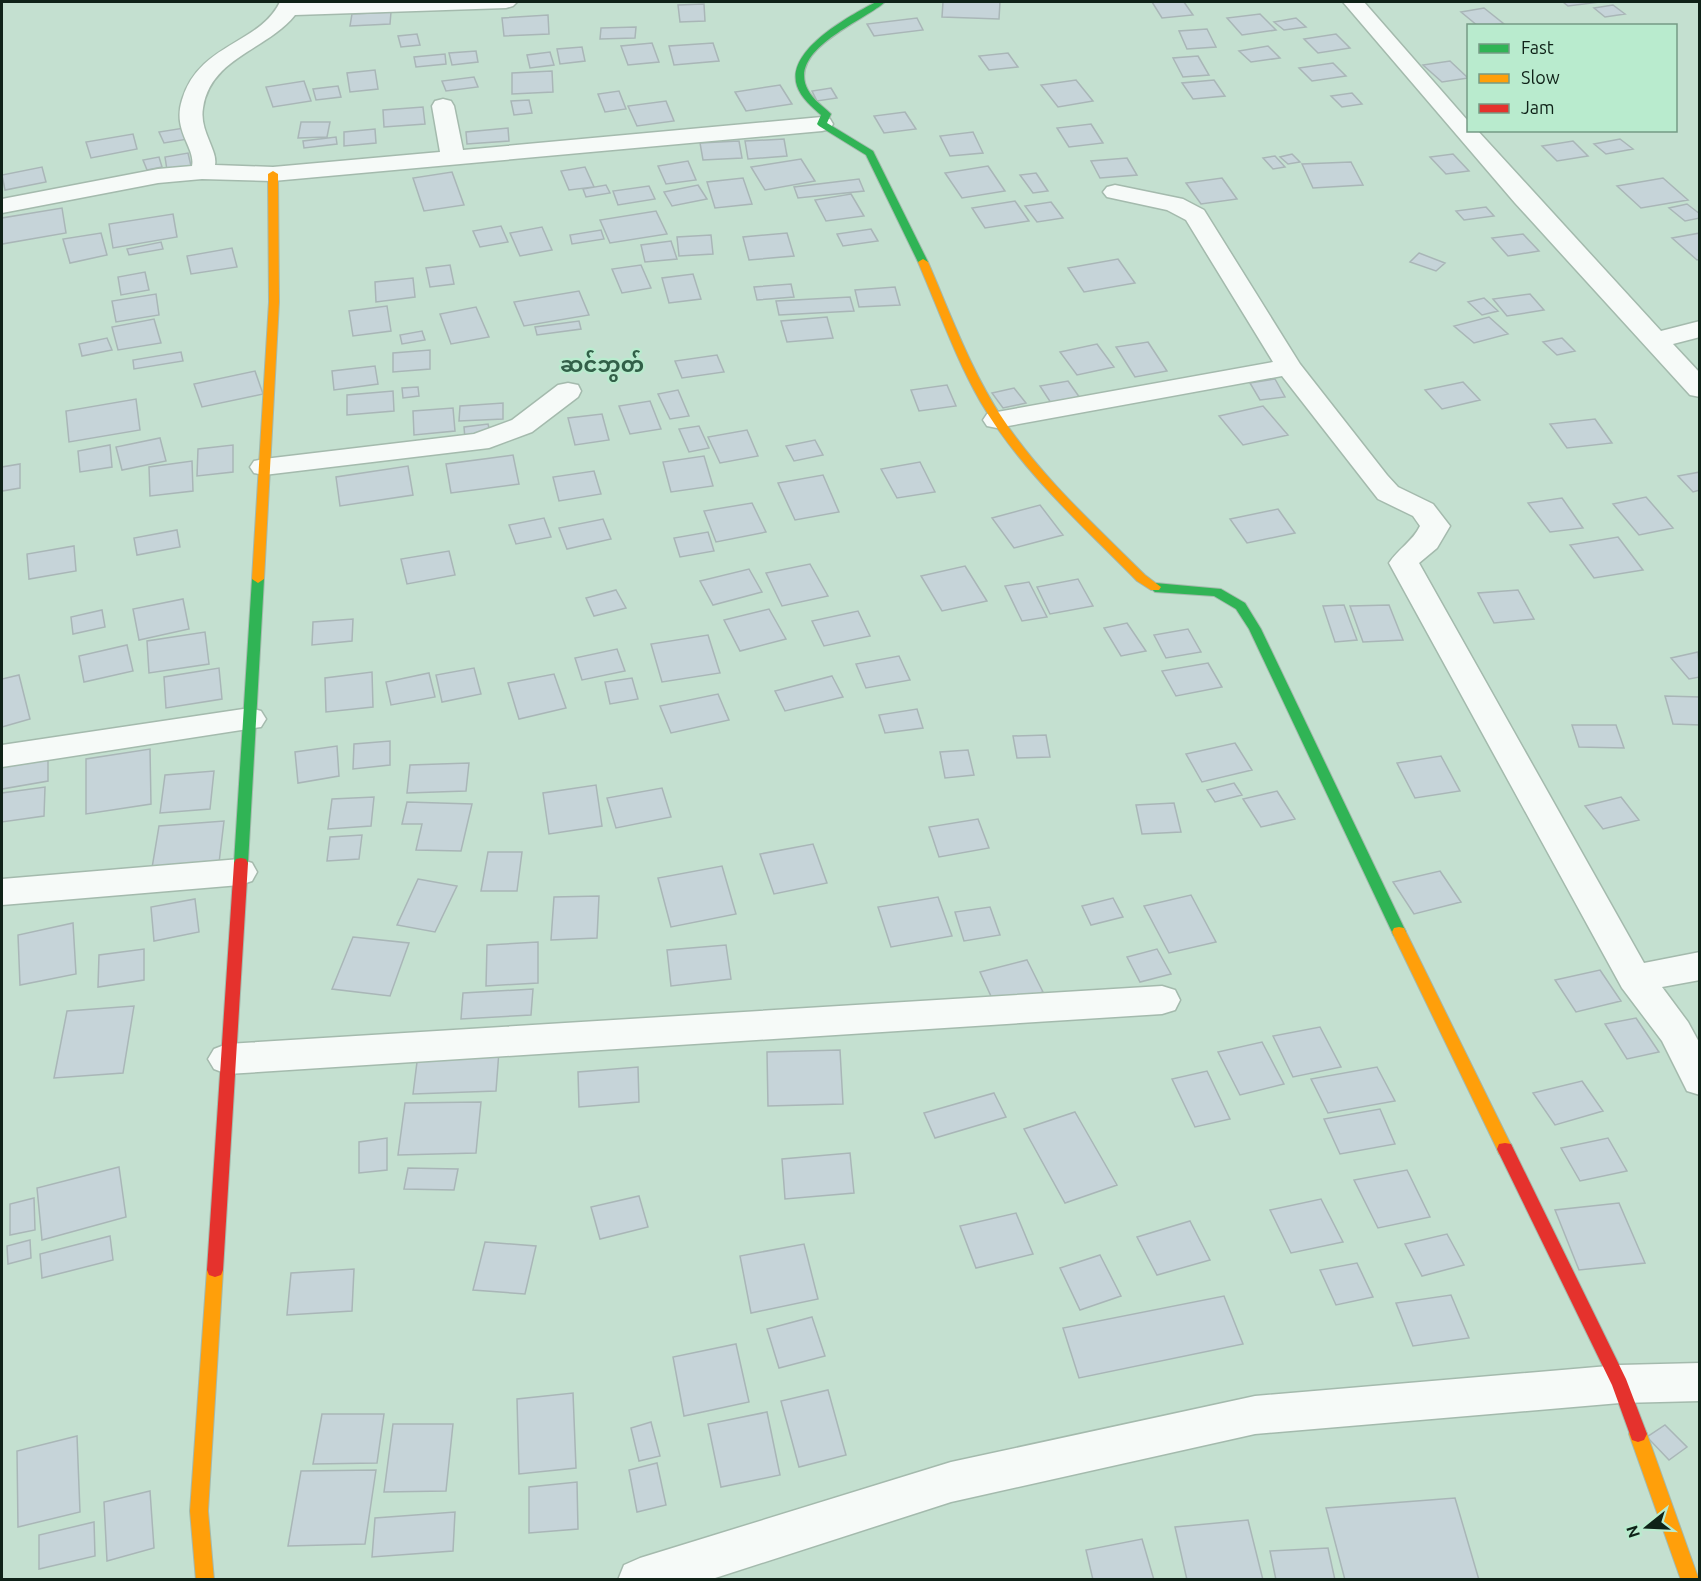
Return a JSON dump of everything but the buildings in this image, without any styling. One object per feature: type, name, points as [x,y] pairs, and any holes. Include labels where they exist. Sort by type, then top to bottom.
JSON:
[{"type":"street","points":[[202,172],[205,159],[194,141],[189,111],[201,79],[234,50],[263,33],[290,5],[506,2]]},
{"type":"street","points":[[822,124],[826,114],[811,104],[801,90],[802,62],[815,45],[881,2]]},
{"type":"street","points":[[1353,2],[1428,91],[1700,389]]},
{"type":"street","points":[[443,106],[453,158]]},
{"type":"street","points":[[2,207],[158,176],[202,172],[273,174],[822,124],[870,153],[905,222],[981,393],[997,420],[1036,472],[1141,578],[1159,589],[1217,592],[1241,606],[1255,629],[1403,941],[1620,1384],[1689,1580]]},
{"type":"street","points":[[205,1580],[199,1511],[250,720],[274,302],[273,174]]},
{"type":"street","points":[[1115,192],[1174,204],[1195,215],[1289,367],[1388,493],[1429,516],[1435,526],[1427,542],[1410,555],[1404,564],[1635,978],[1675,1032],[1700,1080]]},
{"type":"street","points":[[1655,341],[1700,329]]},
{"type":"street","points":[[997,420],[1289,367]]},
{"type":"street","points":[[264,467],[479,442],[522,426],[568,390]]},
{"type":"street","points":[[2,756],[250,720]]},
{"type":"street","points":[[2,892],[240,872]]},
{"type":"street","points":[[1635,978],[1700,966]]},
{"type":"street","points":[[227,1059],[1162,1000]]},
{"type":"street","points":[[640,1580],[951,1482],[1255,1414],[1620,1384],[1700,1382]]},
{"type":"traffic: fast","points":[[881,2],[844,24],[817,45],[801,69],[800,81],[806,96],[826,114],[822,124],[870,153],[923,262]]},
{"type":"traffic: fast","points":[[241,863],[258,579]]},
{"type":"traffic: fast","points":[[1155,587],[1217,592],[1241,606],[1255,629],[1399,932]]},
{"type":"traffic: slow","points":[[258,579],[274,302],[273,174]]},
{"type":"traffic: slow","points":[[923,262],[975,382],[1012,441],[1065,502],[1141,578],[1155,587]]},
{"type":"traffic: slow","points":[[1399,932],[1505,1149]]},
{"type":"traffic: slow","points":[[205,1580],[199,1511],[215,1270]]},
{"type":"traffic: slow","points":[[1638,1434],[1690,1580]]},
{"type":"traffic: jam","points":[[215,1270],[241,863]]},
{"type":"traffic: jam","points":[[1505,1149],[1620,1384],[1638,1434]]},
{"type":"district","name":"ဆင်ဘွတ်","points":[[602,364]]}]
